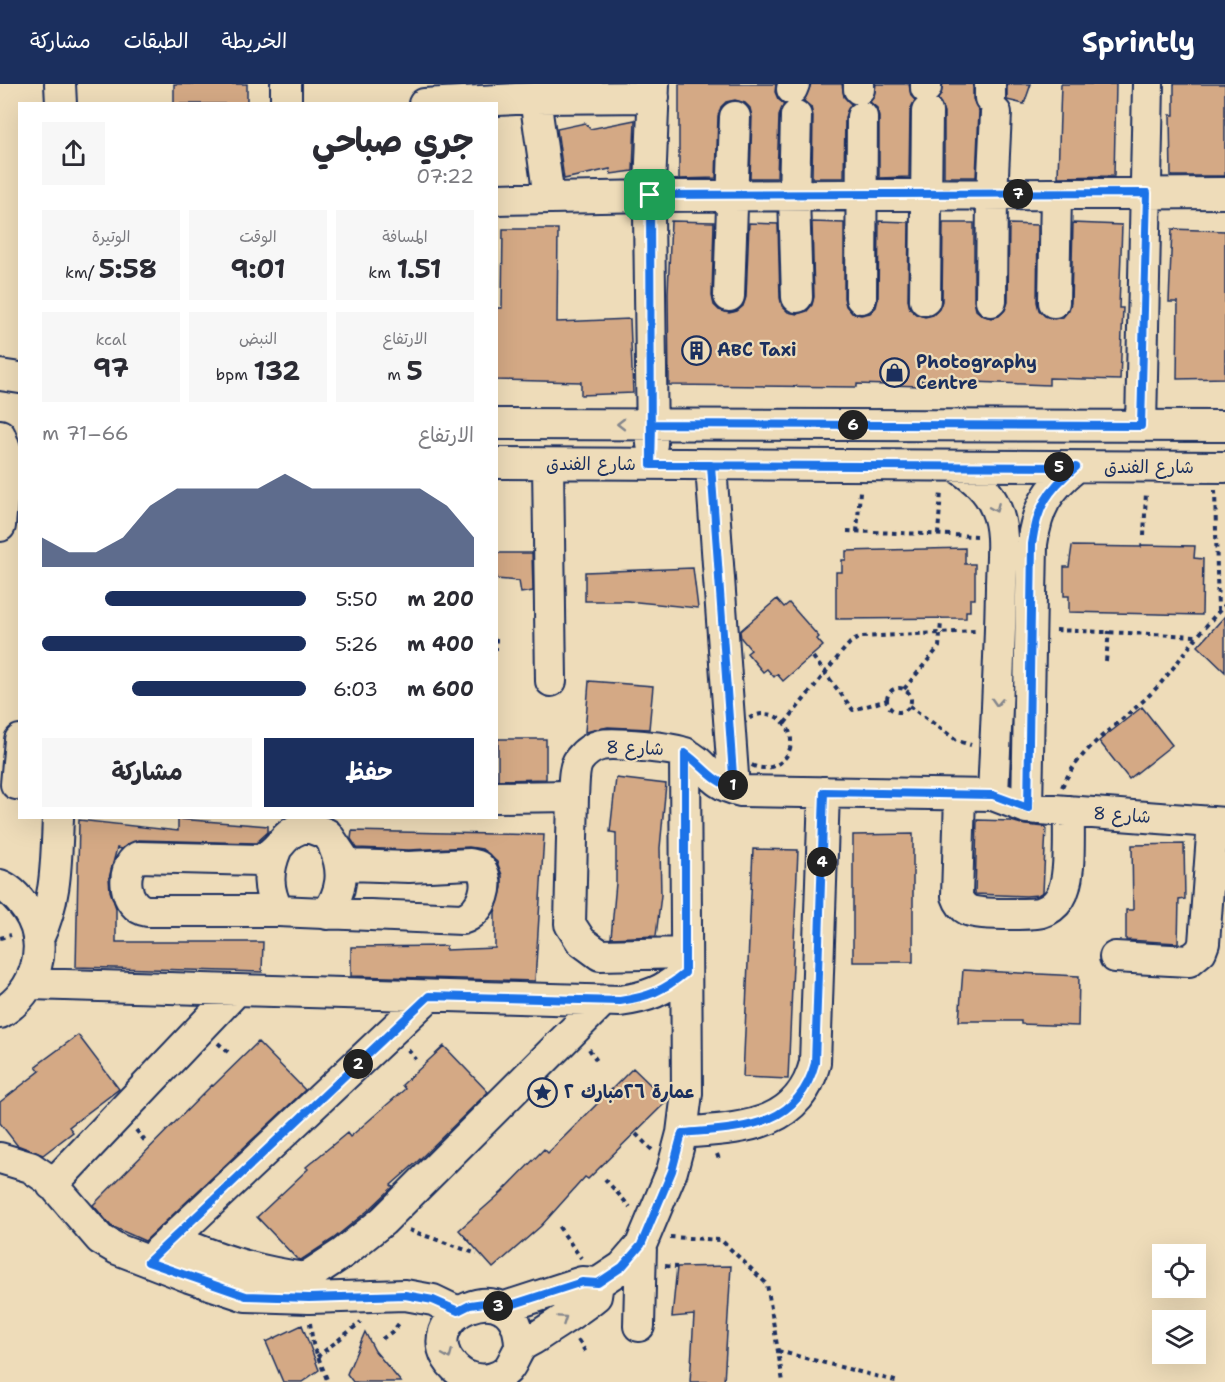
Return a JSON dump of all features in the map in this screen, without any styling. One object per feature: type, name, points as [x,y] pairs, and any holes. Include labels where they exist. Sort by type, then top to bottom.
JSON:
[{"type":"street","points":[[60,84],[61,102]]},
{"type":"street","points":[[286,84],[286,102]]},
{"type":"street","points":[[1141,426],[1148,84]]},
{"type":"street","points":[[445,102],[527,94],[654,91],[650,195],[651,465]]},
{"type":"street","points":[[527,94],[549,198]]},
{"type":"street","points":[[925,300],[926,94]]},
{"type":"street","points":[[794,96],[797,297]]},
{"type":"street","points":[[860,97],[861,298]]},
{"type":"street","points":[[991,301],[992,99]]},
{"type":"street","points":[[729,296],[735,117]]},
{"type":"street","points":[[498,199],[650,195],[1225,193]]},
{"type":"street","points":[[1054,302],[1056,194]]},
{"type":"street","points":[[0,375],[18,378]]},
{"type":"street","points":[[0,420],[18,423]]},
{"type":"street","points":[[498,424],[1225,426]]},
{"type":"street","points":[[0,435],[6,452],[0,526]]},
{"type":"street","name":"شارع الفندق","points":[[498,463],[1220,467]]},
{"type":"street","points":[[548,464],[551,681]]},
{"type":"street","points":[[711,465],[734,789]]},
{"type":"street","points":[[949,467],[973,478],[987,492],[997,510],[1002,537],[993,795]]},
{"type":"street","points":[[960,795],[957,896],[962,906],[973,912],[1040,913],[1050,908],[1059,900],[1066,879],[1049,810],[1030,630],[1032,544],[1035,522],[1044,500],[1058,481],[1076,467]]},
{"type":"street","name":"شارع 8","points":[[685,963],[600,955],[581,941],[570,924],[573,796],[577,762],[588,750],[604,744],[668,749],[685,753],[704,767],[710,777],[719,784],[734,789],[993,795],[1049,810],[1219,822]]},
{"type":"street","points":[[12,785],[18,751]]},
{"type":"street","points":[[502,1308],[582,1282],[598,1283],[622,1267],[645,1236],[672,1171],[682,1133],[687,1093],[685,753]]},
{"type":"street","points":[[682,1133],[742,1128],[764,1121],[800,1098],[810,1082],[815,1063],[824,792]]},
{"type":"street","points":[[498,797],[573,796]]},
{"type":"street","points":[[38,939],[48,919],[53,898],[58,819]]},
{"type":"street","points":[[1115,957],[1189,961],[1201,951],[1204,943],[1219,822]]},
{"type":"street","points":[[278,911],[271,897],[268,881],[270,865],[276,850],[289,832],[316,829]]},
{"type":"street","points":[[276,850],[260,860],[144,855],[133,860],[127,869],[129,899],[137,908],[143,910],[278,911],[462,919],[475,913],[480,907],[483,900],[482,869],[471,864],[409,867],[348,865],[316,829]]},
{"type":"street","points":[[316,829],[340,860],[342,879],[337,898],[327,914]]},
{"type":"street","points":[[0,885],[20,900],[32,917],[38,939],[38,963],[30,984],[12,1006],[0,1013]]},
{"type":"street","points":[[30,984],[603,1001],[642,998],[665,989],[685,963]]},
{"type":"street","points":[[52,1185],[237,990]]},
{"type":"street","points":[[148,1262],[429,996]]},
{"type":"street","points":[[171,1239],[226,1262],[305,1278],[343,1253],[383,1221],[603,1001]]},
{"type":"street","points":[[0,1158],[30,1167],[52,1185],[100,1239],[117,1249],[246,1296],[309,1298],[405,1295],[433,1300],[458,1311]]},
{"type":"street","points":[[639,1326],[645,1236]]},
{"type":"street","points":[[520,1348],[592,1299],[598,1292],[598,1283]]},
{"type":"street","points":[[484,1303],[502,1308],[513,1319],[520,1333],[520,1348],[514,1363],[499,1376],[486,1379],[465,1376],[449,1361],[444,1346],[447,1324],[458,1311],[470,1305],[484,1303]]},
{"type":"path","points":[[857,532],[862,466]]},
{"type":"path","points":[[938,535],[949,467]]},
{"type":"path","points":[[1144,536],[1147,467]]},
{"type":"path","points":[[1218,612],[1220,467]]},
{"type":"path","points":[[847,531],[1002,537]]},
{"type":"path","points":[[1049,810],[1068,775],[1095,740],[1146,699],[1225,605]]},
{"type":"path","points":[[813,657],[854,710],[887,700],[892,690],[904,689],[939,647],[941,622]]},
{"type":"path","points":[[785,723],[850,643],[860,637],[1000,630]]},
{"type":"path","points":[[1030,630],[1109,631],[1199,636]]},
{"type":"path","points":[[1106,660],[1109,631]]},
{"type":"path","points":[[887,700],[893,710],[899,712],[909,706],[910,700],[904,689]]},
{"type":"path","points":[[909,706],[958,741],[995,752]]},
{"type":"path","points":[[768,714],[785,723],[792,740],[790,750],[778,765],[770,768],[750,766],[743,759],[736,742],[738,732],[749,717],[768,714]]},
{"type":"path","points":[[605,1179],[645,1236],[721,1240],[767,1284],[783,1382]]},
{"type":"path","points":[[383,1221],[477,1254]]},
{"type":"path","points":[[317,1357],[360,1324],[365,1311],[362,1297]]},
{"type":"path","points":[[309,1298],[309,1321],[317,1357],[327,1382]]},
{"type":"path","points":[[778,1351],[899,1382]]},
{"type":"building","points":[[174,84],[247,84],[247,102],[174,102]]},
{"type":"building","points":[[679,84],[776,84],[775,92],[784,104],[779,116],[777,178],[750,178],[752,117],[750,108],[745,103],[735,100],[726,102],[721,107],[718,116],[716,178],[679,179]]},
{"type":"building","points":[[811,84],[842,84],[844,97],[851,104],[845,117],[844,178],[812,178],[813,116],[811,107],[804,101]]},
{"type":"building","points":[[876,84],[909,84],[911,96],[915,100],[910,112],[909,177],[879,178],[879,117],[877,108],[870,102],[874,97]]},
{"type":"building","points":[[943,84],[973,84],[973,99],[979,111],[976,177],[944,177],[944,112],[938,99]]},
{"type":"building","points":[[1007,84],[1031,84],[1024,104],[1007,100]]},
{"type":"building","points":[[1061,84],[1116,84],[1114,176],[1058,177]]},
{"type":"building","points":[[1174,84],[1225,84],[1225,176],[1171,176],[1170,115],[1174,115]]},
{"type":"building","points":[[635,120],[633,171],[611,174],[610,169],[564,179],[557,129],[585,123],[590,129]]},
{"type":"building","points":[[671,221],[714,222],[712,296],[714,305],[719,310],[729,313],[743,306],[746,297],[749,223],[778,224],[780,298],[782,306],[788,312],[797,314],[807,311],[814,297],[812,222],[844,223],[844,298],[846,306],[852,313],[861,315],[870,313],[876,307],[878,299],[879,221],[909,222],[908,300],[910,309],[925,317],[933,315],[939,309],[942,301],[943,223],[974,223],[974,301],[976,310],[991,318],[999,316],[1005,310],[1008,302],[1009,224],[1038,225],[1037,302],[1039,310],[1045,316],[1054,319],[1063,317],[1071,303],[1073,223],[1122,225],[1119,308],[1123,308],[1120,380],[1049,378],[1049,385],[921,380],[920,386],[669,385],[668,293]]},
{"type":"building","points":[[503,229],[558,229],[557,322],[630,319],[633,393],[581,395],[581,382],[498,380],[498,308],[502,308]]},
{"type":"building","points":[[1172,229],[1225,231],[1225,378],[1177,379],[1178,302],[1169,302]]},
{"type":"building","points":[[1141,545],[1195,546],[1194,558],[1203,559],[1202,615],[1069,612],[1069,596],[1064,596],[1064,567],[1069,567],[1072,546],[1141,547]]},
{"type":"building","points":[[965,548],[965,564],[975,564],[975,599],[970,599],[970,611],[966,611],[966,618],[836,619],[836,572],[842,572],[842,560],[846,560],[846,551]]},
{"type":"building","points":[[498,553],[532,553],[533,591],[521,593],[519,581],[498,579]]},
{"type":"building","points":[[693,568],[698,608],[627,601],[585,601],[585,572]]},
{"type":"building","points":[[777,599],[784,607],[789,603],[819,637],[817,639],[823,646],[783,681],[777,674],[774,677],[767,669],[763,672],[747,653],[751,650],[741,638],[740,631]]},
{"type":"building","points":[[1225,616],[1225,672],[1198,646]]},
{"type":"building","points":[[589,681],[653,686],[649,729],[608,727],[585,732]]},
{"type":"building","points":[[1142,707],[1172,745],[1129,779],[1099,741]]},
{"type":"building","points":[[498,739],[546,739],[546,779],[498,780]]},
{"type":"building","points":[[616,778],[666,784],[660,848],[661,895],[656,936],[611,938],[616,883],[616,833],[610,832]]},
{"type":"building","points":[[178,819],[268,826],[268,832],[256,843],[138,840],[121,849],[117,848],[109,878],[110,891],[116,908],[116,942],[263,942],[262,972],[76,967],[79,820],[178,831]]},
{"type":"building","points":[[977,820],[1011,821],[1046,827],[1043,892],[1026,896],[975,894]]},
{"type":"building","points":[[352,831],[544,835],[535,981],[351,976],[351,947],[446,946],[446,950],[495,948],[495,912],[502,888],[502,875],[497,862],[482,849],[469,847],[409,850],[357,848],[351,839]]},
{"type":"building","points":[[913,834],[913,962],[853,962],[853,835]]},
{"type":"building","points":[[1184,844],[1185,899],[1179,900],[1178,943],[1126,940],[1126,910],[1133,910],[1132,845]]},
{"type":"building","points":[[753,849],[798,850],[788,1079],[743,1077]]},
{"type":"building","points":[[963,970],[1079,976],[1078,1026],[1021,1024],[1021,1021],[959,1021]]},
{"type":"building","points":[[78,1035],[119,1089],[69,1127],[73,1132],[43,1155],[17,1145],[0,1123],[0,1102],[40,1071],[36,1066]]},
{"type":"building","points":[[258,1042],[305,1090],[145,1241],[111,1226],[93,1205]]},
{"type":"building","points":[[444,1046],[488,1092],[391,1185],[393,1187],[371,1208],[333,1239],[301,1260],[297,1259],[257,1217],[308,1169],[306,1167],[347,1133],[350,1137],[405,1089],[402,1085]]},
{"type":"building","points":[[633,1068],[667,1101],[588,1179],[585,1177],[541,1226],[493,1268],[459,1230],[502,1192],[544,1149],[548,1153]]},
{"type":"building","points":[[731,1266],[724,1382],[690,1382],[694,1315],[672,1317],[677,1267]]},
{"type":"building","points":[[302,1325],[319,1370],[302,1382],[283,1382],[266,1342]]},
{"type":"building","points":[[365,1332],[375,1351],[401,1382],[353,1382],[347,1374]]},
{"type":"place","name":"ABC Taxi","points":[[696,350]]},
{"type":"place","name":"Photography Centre","points":[[895,372]]},
{"type":"place","name":"عمارة ٢٦مبارك ٢","points":[[543,1092]]},
{"type":"route","points":[[650,195],[651,465],[711,465],[734,789],[719,784],[710,777],[704,767],[685,753],[685,973],[665,989],[642,998],[620,1001],[429,996],[148,1262],[246,1296],[309,1298],[405,1295],[433,1300],[458,1311],[470,1305],[484,1303],[502,1308],[582,1282],[598,1283],[622,1267],[641,1245],[672,1171],[682,1133],[742,1128],[764,1121],[785,1111],[800,1098],[810,1082],[815,1063],[824,792],[993,795],[1028,808],[1032,544],[1035,522],[1044,500],[1058,481],[1076,467],[862,466],[651,465],[652,424],[1141,426],[1147,193],[650,195]]}]
